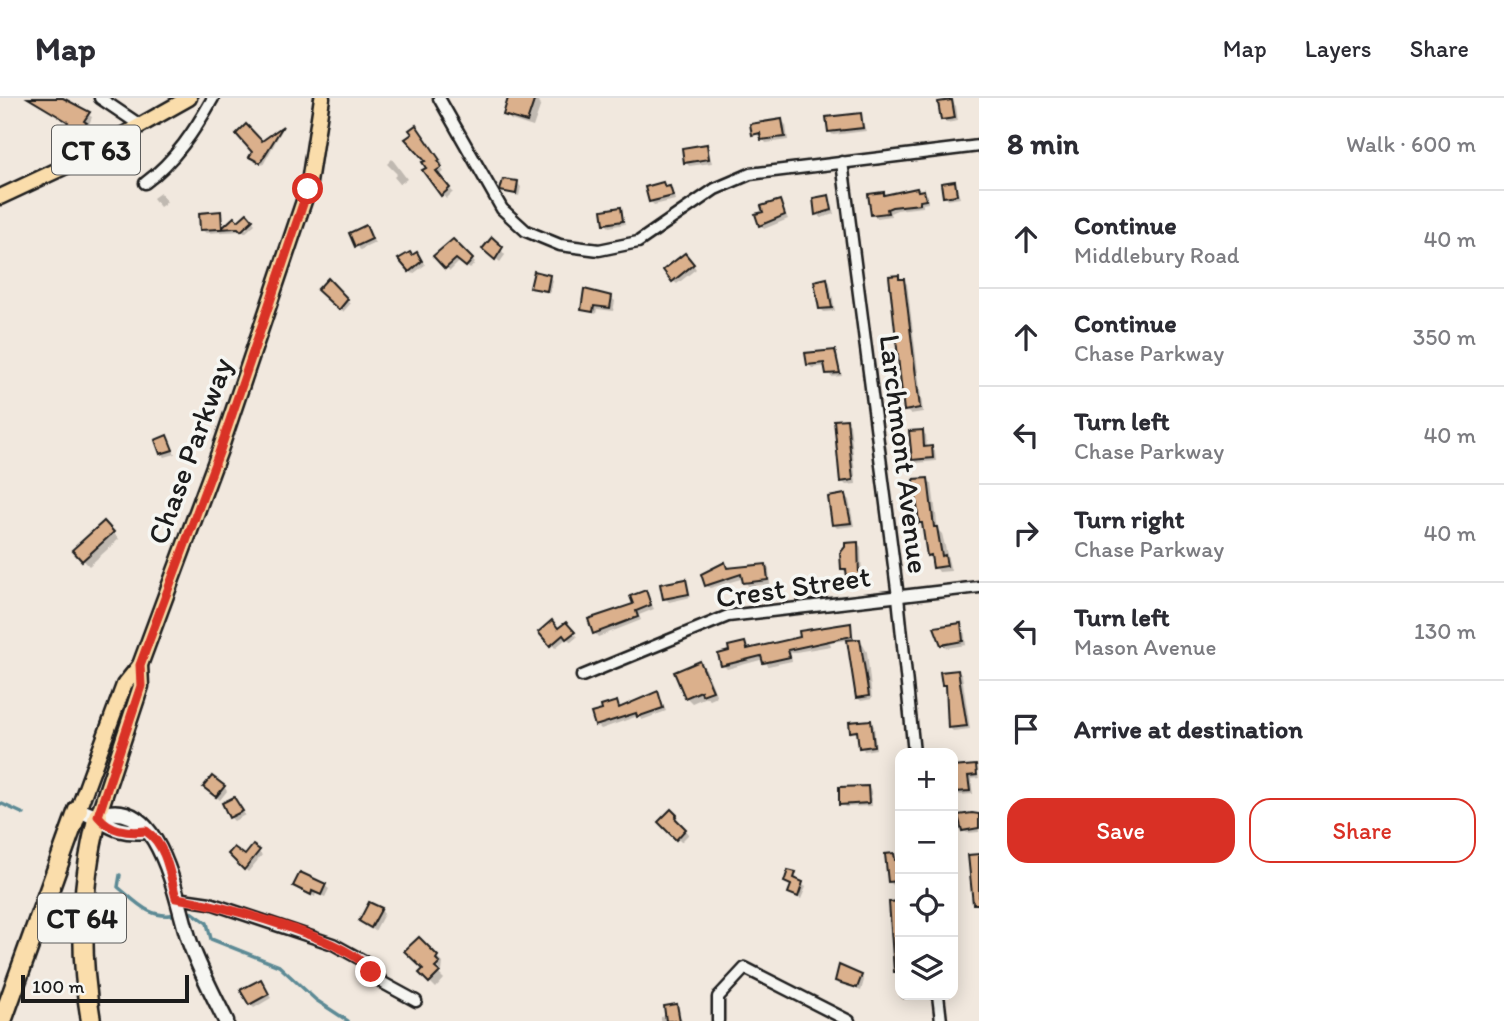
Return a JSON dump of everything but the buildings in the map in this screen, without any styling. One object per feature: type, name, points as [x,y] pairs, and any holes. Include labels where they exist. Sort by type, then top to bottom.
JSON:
[{"type":"highway","name":"CT 64","points":[[2,1021],[78,810]]},
{"type":"highway","name":"CT 64","points":[[91,1021],[83,963],[82,913],[86,873],[98,816]]},
{"type":"main road","name":"CT 63","points":[[0,197],[75,162],[189,98]]},
{"type":"main road","name":"Chase Parkway","points":[[78,810],[124,685],[140,665],[216,460],[287,253],[308,189],[322,98]]},
{"type":"main road","name":"Chase Parkway","points":[[98,816],[141,686],[140,665]]},
{"type":"main road","points":[[78,810],[98,816],[110,812],[134,818],[164,854],[200,968],[226,1021]]},
{"type":"street","points":[[100,98],[140,125]]},
{"type":"street","points":[[145,183],[161,172],[179,151],[212,98]]},
{"type":"street","points":[[439,98],[502,209],[526,231],[544,240],[580,248],[620,248],[638,242],[715,189],[750,174],[979,146]]},
{"type":"street","name":"Larchmont Avenue","points":[[842,162],[898,597],[913,748]]},
{"type":"street","name":"Crest Street","points":[[582,677],[728,616],[979,587]]},
{"type":"street","points":[[179,908],[210,903],[333,944],[365,961],[383,983],[416,1001]]},
{"type":"street","points":[[718,1021],[718,997],[745,968],[849,1021]]},
{"type":"street","points":[[939,1000],[941,1021]]},
{"type":"waterway","points":[[0,803],[24,814]]},
{"type":"waterway","points":[[120,875],[118,887],[145,909],[159,915],[177,914]]},
{"type":"waterway","points":[[185,912],[193,913],[207,923],[211,939],[279,966],[316,1000],[348,1021]]},
{"type":"route","points":[[308,189],[220,450],[140,665],[141,686],[98,816],[106,826],[129,833],[146,831],[157,841],[168,865],[176,898],[210,903],[333,944],[365,961],[371,972]]}]
